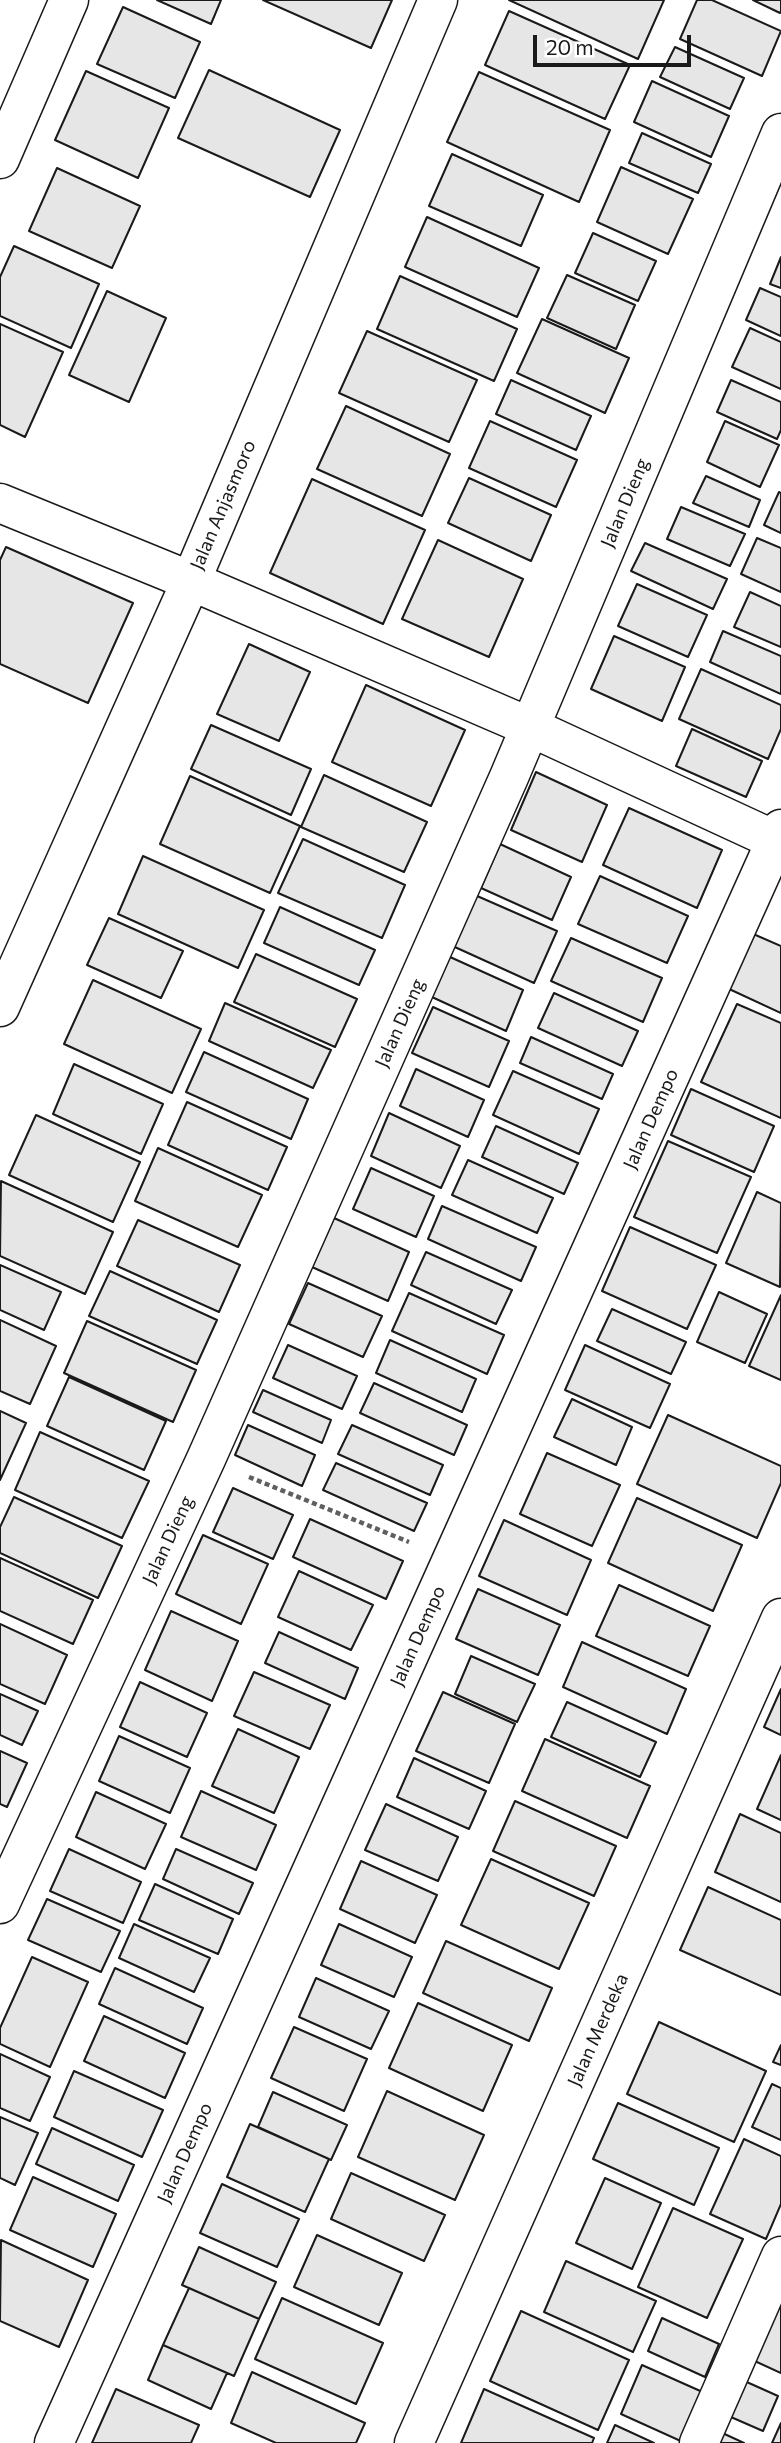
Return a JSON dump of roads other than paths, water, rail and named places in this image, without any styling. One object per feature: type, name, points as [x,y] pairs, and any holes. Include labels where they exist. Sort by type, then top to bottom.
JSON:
[{"type":"street","points":[[0,158],[69,0]]},
{"type":"street","name":"Jalan Anjasmoro","points":[[0,1007],[191,581],[438,0]]},
{"type":"street","name":"Jalan Dieng","points":[[0,1904],[206,1459],[530,727],[781,133]]},
{"type":"street","points":[[0,503],[191,581],[779,838]]},
{"type":"street","name":"Jalan Dempo","points":[[54,2443],[779,838]]},
{"type":"street","name":"Jalan Merdeka","points":[[414,2443],[781,1618]]},
{"type":"street","points":[[699,2443],[781,2256]]}]
